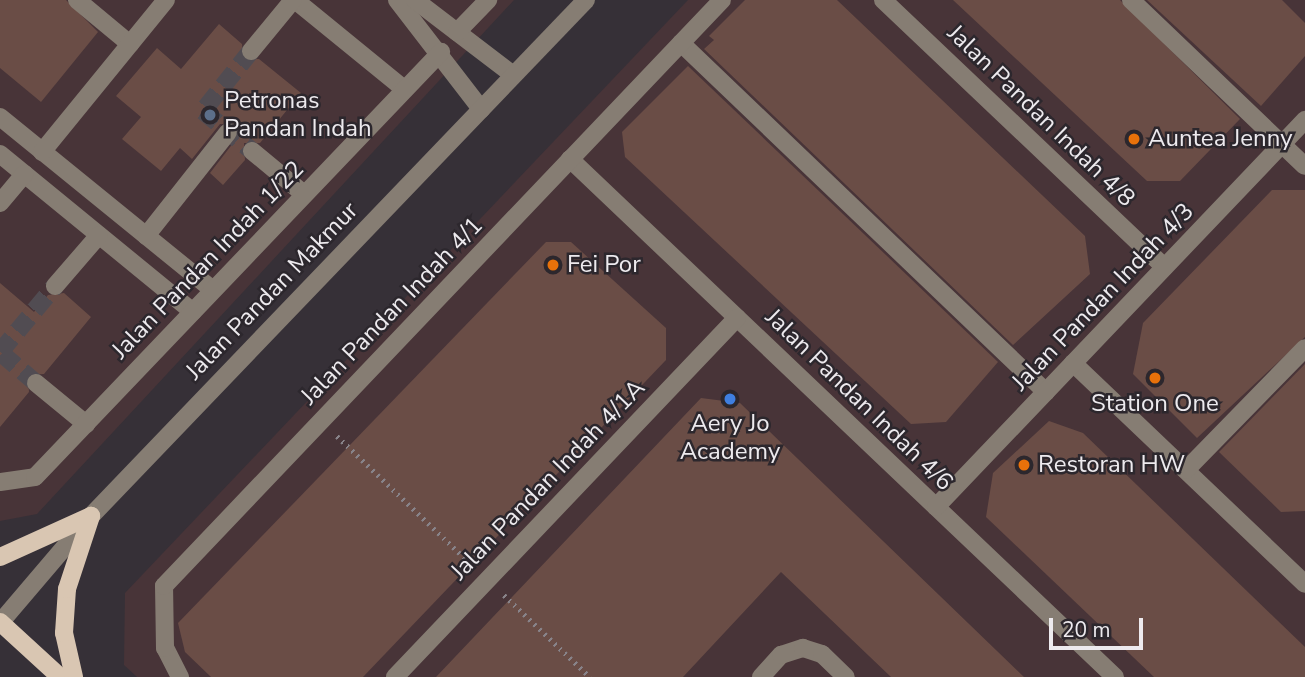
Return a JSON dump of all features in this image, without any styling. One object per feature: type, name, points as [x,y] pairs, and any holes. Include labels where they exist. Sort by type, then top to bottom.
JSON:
[{"type":"main road","points":[[0,557],[91,516]]},
{"type":"main road","points":[[75,677],[64,633],[67,589],[91,516]]},
{"type":"main road","points":[[0,623],[0,641]]},
{"type":"main road","points":[[0,623],[60,677]]},
{"type":"street","points":[[76,0],[130,44]]},
{"type":"street","points":[[43,152],[166,0]]},
{"type":"street","points":[[251,51],[294,0],[404,89]]},
{"type":"street","points":[[397,0],[441,52],[481,109]]},
{"type":"street","points":[[415,0],[513,75]]},
{"type":"street","points":[[457,32],[488,0]]},
{"type":"street","name":"Jalan Pandan Makmur","points":[[0,623],[91,516],[586,0]]},
{"type":"street","name":"Jalan Pandan Indah 4/1","points":[[180,677],[165,648],[164,586],[722,0]]},
{"type":"street","name":"Jalan Pandan Indah 4/8","points":[[883,0],[1164,267]]},
{"type":"street","points":[[1131,0],[1305,166]]},
{"type":"street","points":[[681,43],[1046,392]]},
{"type":"street","name":"Jalan Pandan Indah 1/22","points":[[0,482],[35,477],[441,52]]},
{"type":"street","points":[[0,117],[213,290]]},
{"type":"street","name":"Jalan Pandan Indah 4/3","points":[[936,507],[1305,120]]},
{"type":"street","points":[[146,236],[228,132]]},
{"type":"street","points":[[252,151],[304,194]]},
{"type":"street","points":[[0,155],[193,312]]},
{"type":"street","name":"Jalan Pandan Indah 4/6","points":[[570,159],[1115,677]]},
{"type":"street","points":[[0,203],[24,174]]},
{"type":"street","points":[[55,286],[99,235]]},
{"type":"street","name":"Jalan Pandan Indah 4/1A","points":[[395,677],[737,318]]},
{"type":"street","points":[[1186,470],[1305,348]]},
{"type":"street","points":[[1073,363],[1305,583]]},
{"type":"street","points":[[36,383],[86,424]]},
{"type":"street","points":[[761,677],[782,655],[803,649],[822,654],[846,677]]},
{"type":"path","points":[[321,421],[590,677]]},
{"type":"shaded area","points":[[0,0],[514,0],[37,514],[0,521]]},
{"type":"shaded area","points":[[688,0],[1305,0],[1305,677],[137,677],[124,665],[125,593]]},
{"type":"building","points":[[0,0],[66,0],[98,32],[41,102],[0,68]]},
{"type":"building","points":[[745,0],[837,0],[1085,236],[1090,274],[1013,345],[704,49],[714,40],[709,36]]},
{"type":"building","points":[[953,0],[1120,0],[1240,119],[1180,181],[1147,181]]},
{"type":"building","points":[[1147,0],[1282,0],[1305,23],[1305,56],[1261,106]]},
{"type":"building","points":[[219,24],[242,44],[243,59],[259,59],[301,93],[260,143],[244,143],[245,160],[223,185],[210,173],[237,138],[236,124],[220,124],[192,159],[180,148],[161,171],[122,139],[141,117],[116,96],[157,48],[181,69]]},
{"type":"building","points":[[688,66],[998,362],[946,422],[911,424],[625,157],[622,132]]},
{"type":"building","points":[[1272,190],[1305,190],[1305,337],[1197,438],[1133,374],[1143,323]]},
{"type":"building","points":[[546,242],[571,242],[666,328],[666,360],[363,677],[211,677],[185,652],[178,623]]},
{"type":"building","points":[[0,283],[34,312],[48,295],[64,293],[91,317],[44,374],[28,375],[29,392],[0,427]]},
{"type":"building","points":[[1305,364],[1305,511],[1281,512],[1219,452]]},
{"type":"building","points":[[701,398],[740,403],[1024,677],[891,677],[781,572],[683,677],[436,677]]},
{"type":"building","points":[[1049,421],[1083,433],[1305,647],[1305,677],[1154,677],[986,517],[993,473]]},
{"type":"tunnel","points":[[251,51],[203,111],[252,151]]},
{"type":"tunnel","points":[[36,383],[0,352],[55,286]]},
{"type":"place","name":"Petronas Pandan Indah","points":[[210,115]]},
{"type":"place","name":"Auntea Jenny","points":[[1134,139]]},
{"type":"place","name":"Fei Por","points":[[553,265]]},
{"type":"place","name":"Station One","points":[[1155,378]]},
{"type":"place","name":"Aery Jo Academy","points":[[730,399]]},
{"type":"place","name":"Restoran HW","points":[[1024,465]]}]
